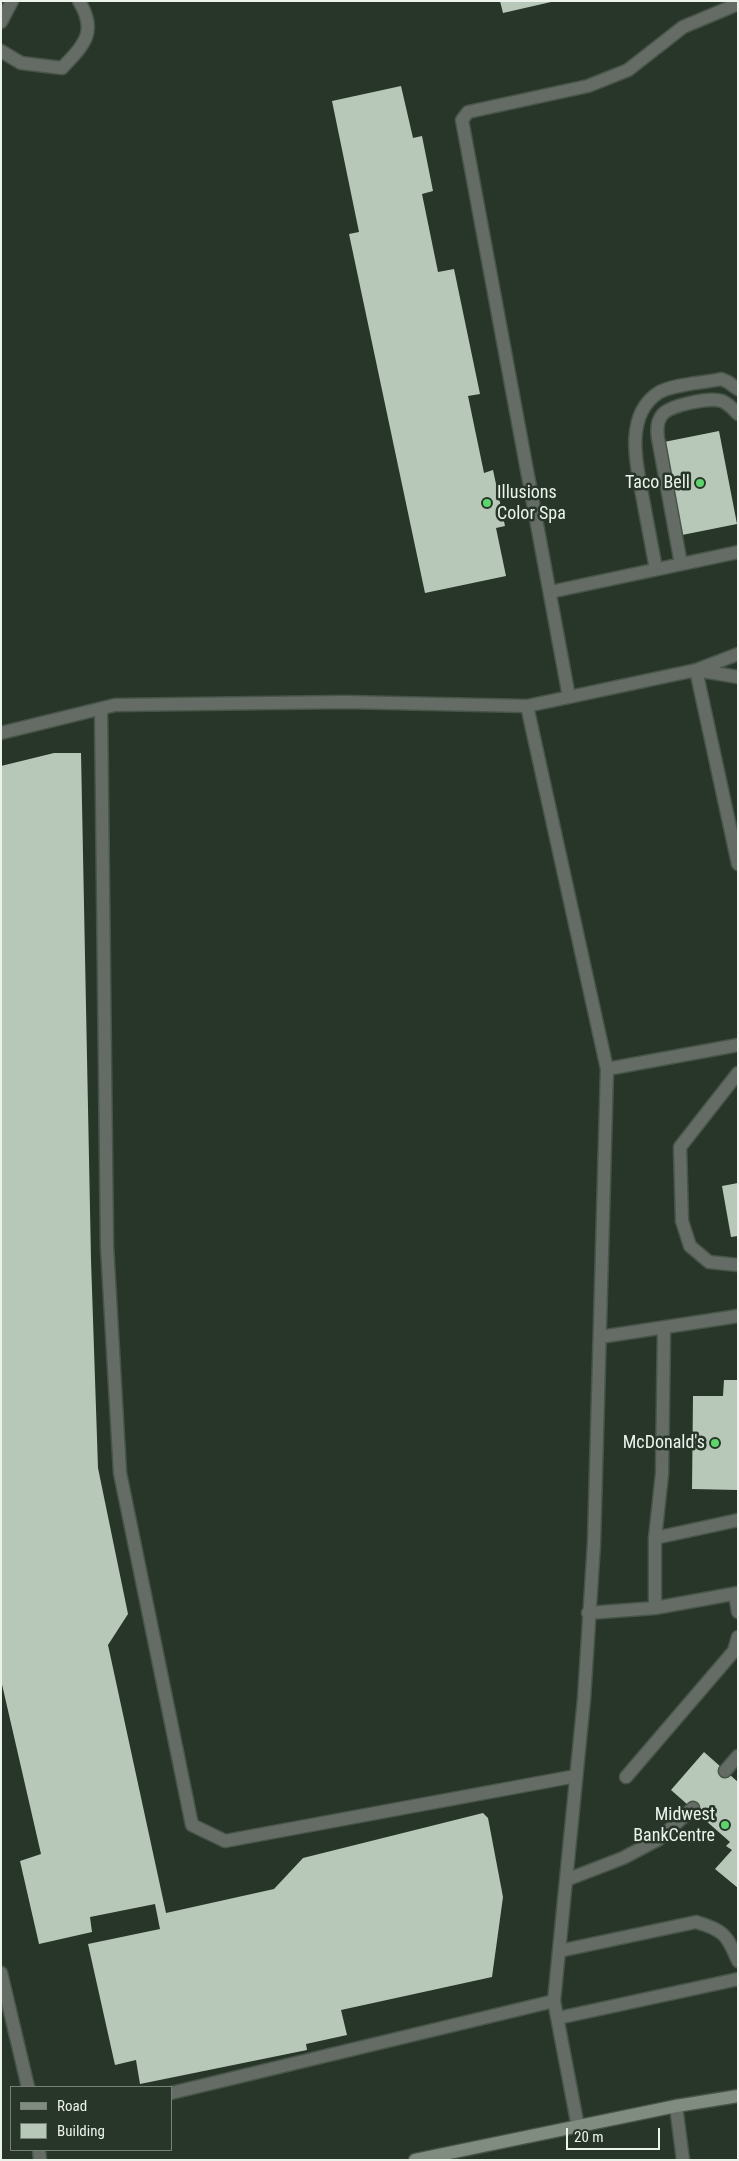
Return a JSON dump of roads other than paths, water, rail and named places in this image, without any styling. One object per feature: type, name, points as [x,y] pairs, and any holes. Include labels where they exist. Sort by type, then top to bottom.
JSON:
[{"type":"main road","points":[[415,2160],[676,2106],[738,2096]]},
{"type":"street","points":[[1,51],[21,63],[62,68],[84,45],[87,29],[86,14],[79,1]]},
{"type":"street","points":[[1,22],[12,3]]},
{"type":"street","points":[[569,697],[462,120],[468,112],[588,86],[628,70],[683,27],[738,4]]},
{"type":"street","points":[[656,569],[637,466],[635,439],[637,423],[642,408],[653,397],[664,390],[721,379],[738,389]]},
{"type":"street","points":[[681,564],[658,438],[659,420],[672,407],[709,399],[726,403],[738,414]]},
{"type":"street","points":[[550,592],[738,552]]},
{"type":"street","points":[[1,733],[115,705],[345,702],[526,706],[696,670],[738,654]]},
{"type":"street","points":[[696,670],[738,677]]},
{"type":"street","points":[[696,670],[738,864]]},
{"type":"street","points":[[526,706],[607,1068],[594,1543],[588,1613],[584,1699],[554,2001],[578,2127]]},
{"type":"street","points":[[101,709],[107,1246],[120,1473],[192,1825],[225,1841],[576,1776]]},
{"type":"street","points":[[607,1068],[738,1044]]},
{"type":"street","points":[[738,1073],[680,1147],[682,1220],[690,1246],[709,1262],[738,1266]]},
{"type":"street","points":[[600,1336],[738,1316]]},
{"type":"street","points":[[655,1608],[655,1538],[662,1474],[664,1328]]},
{"type":"street","points":[[655,1538],[738,1520]]},
{"type":"street","points":[[588,1613],[655,1608],[736,1594],[738,1612]]},
{"type":"street","points":[[626,1778],[734,1651],[738,1637]]},
{"type":"street","points":[[725,1770],[738,1756]]},
{"type":"street","points":[[566,1880],[623,1858],[660,1839],[693,1808]]},
{"type":"street","points":[[559,1951],[696,1922],[716,1928],[730,1941],[738,1961]]},
{"type":"street","points":[[1,1973],[28,2086]]},
{"type":"street","points":[[558,2018],[738,1980]]},
{"type":"street","points":[[172,2093],[554,2001]]},
{"type":"street","points":[[676,2106],[682,2160]]},
{"type":"place","name":"Taco Bell","points":[[700,483]]},
{"type":"place","name":"Illusions Color Spa","points":[[487,503]]},
{"type":"place","name":"McDonald's","points":[[715,1443]]},
{"type":"place","name":"Midwest BankCentre","points":[[725,1825]]}]
